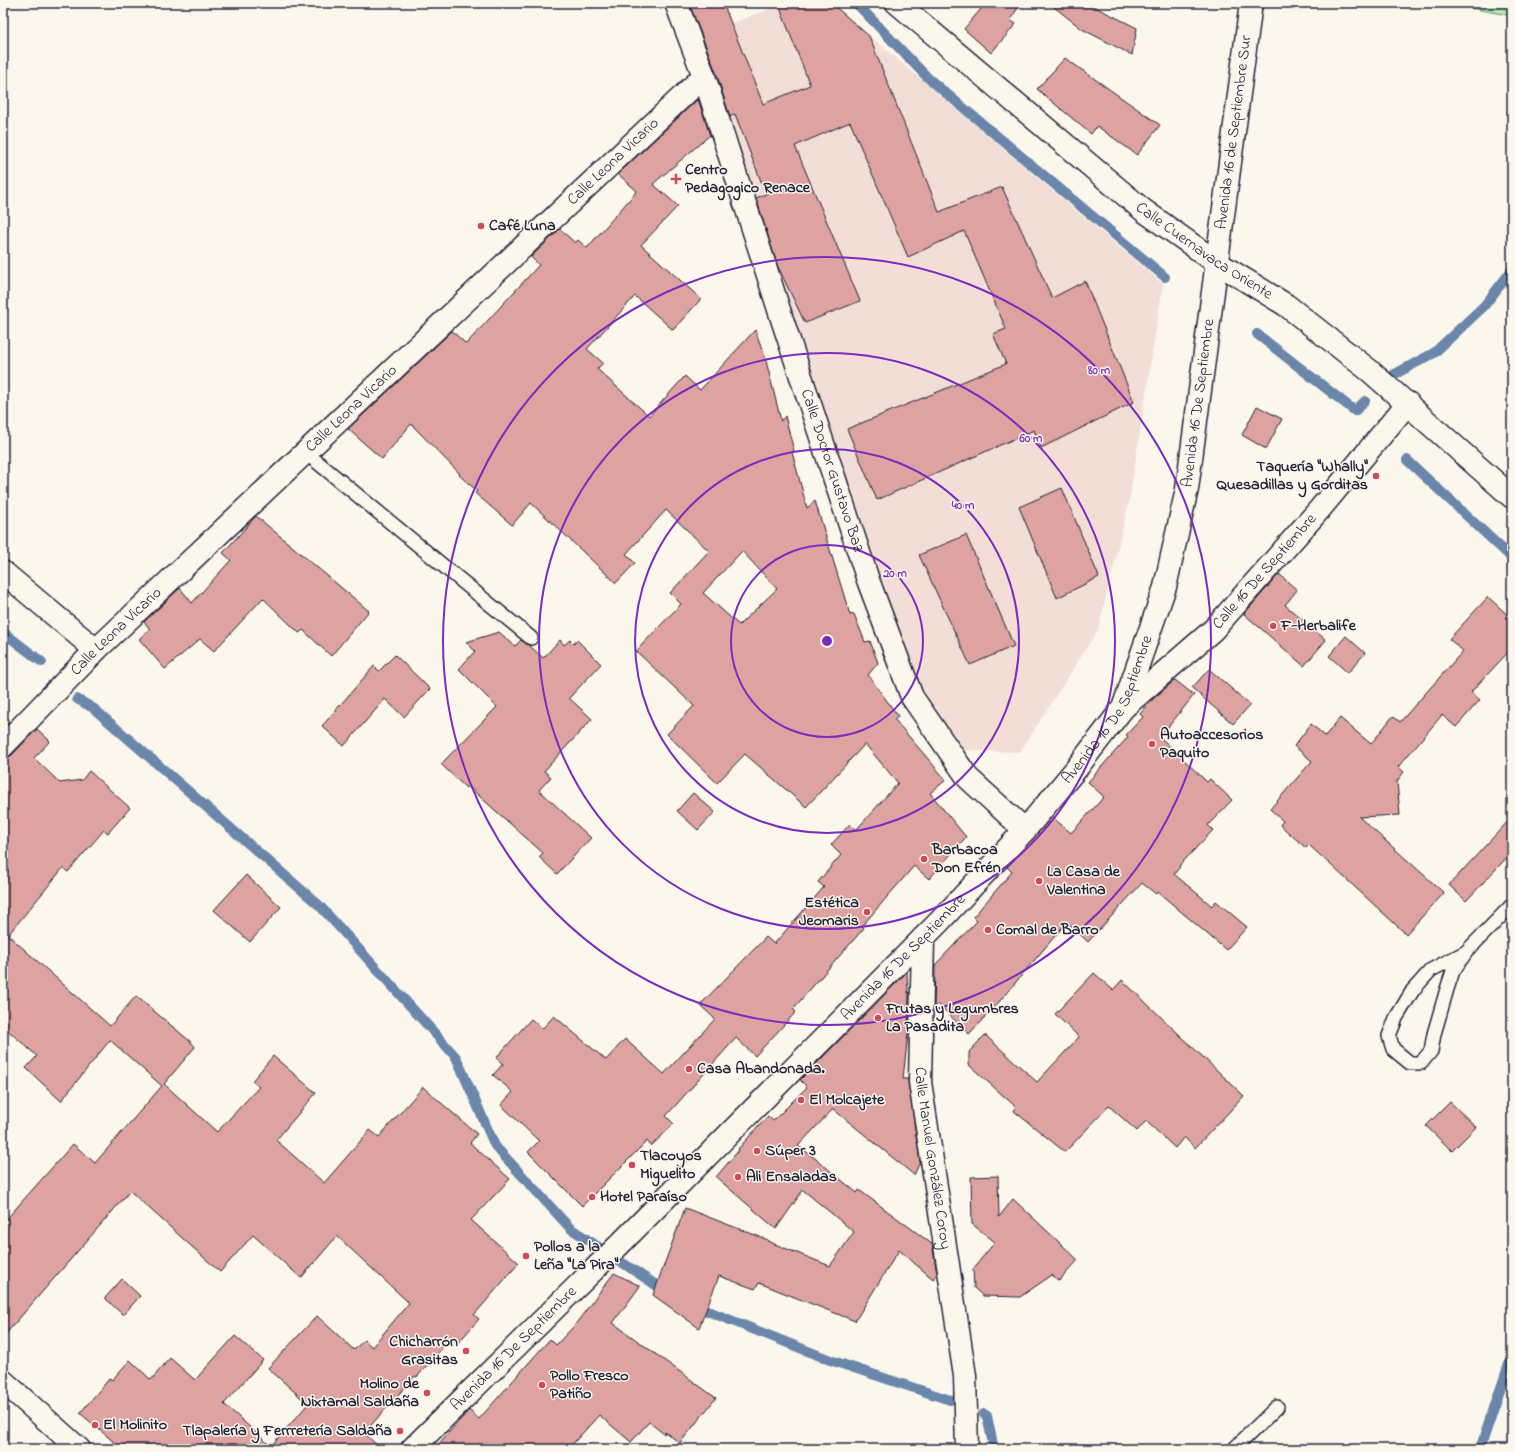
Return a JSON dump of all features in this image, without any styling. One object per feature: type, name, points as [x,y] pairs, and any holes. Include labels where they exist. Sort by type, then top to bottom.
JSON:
[{"type":"street","name":"Calle Doctor Gustavo Baz","points":[[676,3],[704,76],[777,305],[866,573],[912,697],[968,778],[1025,830]]},
{"type":"street","name":"Calle Cuernavaca Oriente","points":[[898,3],[1143,210],[1216,262],[1286,305],[1408,403],[1502,475],[1512,497]]},
{"type":"street","name":"Avenida 16 de Septiembre Sur","points":[[1216,262],[1251,3]]},
{"type":"street","name":"Calle Leona Vicario","points":[[3,746],[96,650],[704,76]]},
{"type":"street","name":"Avenida 16 De Septiembre","points":[[412,1449],[617,1248],[923,938],[1025,830],[1076,769],[1123,708],[1165,587],[1187,489],[1216,262]]},
{"type":"street","name":"Calle 16 De Septiembre","points":[[1123,708],[1212,630],[1319,510],[1408,403]]},
{"type":"street","points":[[3,572],[96,650]]},
{"type":"street","name":"Calle Manuel González Coroy","points":[[923,938],[920,1082],[965,1376],[967,1449]]},
{"type":"street","points":[[3,1380],[80,1449]]},
{"type":"lane","points":[[305,452],[531,638]]},
{"type":"lane","points":[[1466,952],[1431,970],[1413,990],[1396,1018],[1389,1036],[1393,1049],[1410,1063],[1422,1063],[1431,1051],[1434,1034],[1453,971],[1466,952],[1512,905]]},
{"type":"lane","points":[[1234,1449],[1277,1407]]},
{"type":"shaded area","points":[[786,3],[831,3],[1163,284],[1129,502],[1098,630],[1020,752],[955,750],[893,634],[692,38]]},
{"type":"green space","points":[[1444,3],[1512,3],[1512,16]]},
{"type":"building","points":[[689,3],[723,3],[763,104],[810,85],[778,3],[831,3],[869,36],[939,212],[1002,187],[1052,298],[1085,281],[1134,402],[1041,448],[1034,430],[877,500],[847,429],[1006,364],[993,334],[1006,329],[964,231],[908,257],[850,122],[795,146],[860,301],[805,323],[778,267],[756,198],[766,194],[735,114],[730,117],[716,72]]},
{"type":"building","points":[[986,3],[1021,3],[1010,20],[1016,24],[991,53],[964,29]]},
{"type":"building","points":[[1049,3],[1087,3],[1137,28],[1132,55],[1082,29]]},
{"type":"building","points":[[1065,58],[1160,125],[1137,155],[1097,126],[1091,134],[1037,89]]},
{"type":"building","points":[[698,99],[710,135],[653,184],[678,206],[641,245],[701,299],[673,330],[635,296],[587,349],[603,363],[597,369],[649,416],[685,376],[700,390],[755,330],[765,357],[781,421],[785,416],[794,451],[792,452],[807,508],[815,501],[850,615],[854,614],[865,642],[870,641],[878,663],[868,675],[898,716],[894,719],[946,780],[930,793],[966,837],[929,879],[914,866],[862,926],[864,928],[793,1009],[796,1012],[755,1056],[736,1038],[666,1116],[674,1124],[651,1146],[647,1141],[582,1206],[528,1152],[539,1141],[501,1105],[513,1092],[493,1075],[503,1064],[496,1058],[531,1019],[542,1029],[554,1016],[606,1060],[625,1039],[664,1074],[715,1019],[700,1005],[766,937],[774,944],[824,887],[818,882],[841,855],[831,845],[850,824],[856,830],[898,783],[865,744],[806,807],[745,754],[717,783],[667,734],[694,706],[636,651],[681,604],[670,593],[709,551],[666,510],[626,554],[635,563],[616,583],[531,503],[512,525],[475,493],[477,491],[459,475],[460,474],[411,424],[382,459],[348,429],[452,331],[466,344],[539,265],[531,257],[560,229],[575,243],[578,240],[587,248],[637,191],[618,174]],"holes":[[[742,551],[777,589],[739,625],[703,593]]]},
{"type":"building","points":[[1257,406],[1282,419],[1266,449],[1242,435]]},
{"type":"building","points":[[1062,488],[1099,577],[1057,598],[1019,507]]},
{"type":"building","points":[[256,516],[369,611],[331,656],[303,630],[299,633],[263,598],[214,651],[200,639],[165,669],[139,639],[150,629],[144,622],[180,588],[192,603],[231,560],[223,553]]},
{"type":"building","points":[[966,535],[1014,646],[970,665],[919,555]]},
{"type":"building","points":[[1279,574],[1297,590],[1285,605],[1326,640],[1304,666],[1244,614]]},
{"type":"building","points":[[1488,597],[1512,619],[1512,648],[1471,692],[1480,700],[1456,727],[1442,715],[1398,767],[1404,772],[1397,781],[1400,815],[1359,817],[1444,893],[1406,934],[1309,845],[1306,848],[1280,825],[1283,821],[1270,809],[1312,761],[1294,746],[1311,724],[1325,736],[1340,718],[1371,744],[1393,716],[1400,722],[1463,651],[1449,639]]},
{"type":"building","points":[[499,632],[515,646],[521,640],[543,658],[560,640],[564,645],[570,640],[574,644],[577,640],[601,664],[569,698],[592,719],[544,771],[551,777],[539,790],[591,838],[557,874],[539,857],[543,853],[468,786],[466,788],[441,764],[497,707],[459,669],[475,651],[466,642]]},
{"type":"building","points":[[1346,636],[1365,653],[1348,673],[1329,656]]},
{"type":"building","points":[[395,655],[430,689],[404,717],[385,699],[344,746],[322,726],[374,666],[379,671]]},
{"type":"building","points":[[1209,669],[1250,705],[1233,724],[1192,688]]},
{"type":"building","points":[[1175,680],[1194,695],[1160,737],[1207,782],[1210,779],[1232,800],[1208,825],[1213,830],[1179,866],[1180,867],[1174,874],[1212,906],[1216,901],[1247,927],[1226,950],[1158,892],[1156,894],[1142,883],[1088,942],[1067,922],[998,1003],[969,1034],[938,1004],[934,1008],[935,965],[977,921],[973,917],[1012,872],[1007,867],[1052,817],[1071,833],[1104,797],[1088,782],[1128,737],[1126,735],[1143,717],[1140,714],[1151,701]]},
{"type":"building","points":[[37,729],[50,741],[34,758],[60,783],[82,780],[89,771],[130,808],[108,833],[104,830],[68,872],[63,868],[8,935],[110,1026],[136,996],[191,1042],[195,1047],[164,1084],[217,1132],[259,1087],[252,1081],[273,1056],[316,1093],[276,1140],[324,1183],[370,1130],[379,1137],[423,1087],[477,1134],[470,1143],[510,1179],[471,1220],[519,1263],[474,1315],[479,1319],[457,1344],[451,1338],[417,1377],[415,1376],[364,1433],[381,1449],[122,1449],[80,1413],[110,1378],[112,1380],[130,1360],[151,1380],[170,1358],[195,1380],[235,1336],[263,1360],[224,1404],[271,1446],[308,1404],[268,1368],[317,1316],[354,1350],[364,1340],[372,1347],[409,1303],[337,1236],[301,1278],[253,1235],[220,1272],[130,1191],[3,1337],[3,1223],[73,1144],[95,1163],[162,1086],[110,1040],[61,1101],[26,1068],[37,1056],[3,1026],[3,758],[7,758],[12,755]]},
{"type":"building","points":[[693,793],[715,812],[698,830],[677,811]]},
{"type":"building","points":[[1512,817],[1512,852],[1466,901],[1449,885]]},
{"type":"building","points":[[246,875],[281,907],[250,942],[214,910]]},
{"type":"building","points":[[907,972],[908,993],[909,992],[908,1034],[903,1079],[908,1079],[920,1162],[914,1175],[833,1109],[798,1146],[857,1193],[859,1190],[932,1244],[937,1274],[933,1279],[899,1250],[855,1321],[759,1283],[755,1289],[719,1276],[699,1328],[653,1295],[685,1208],[830,1266],[854,1232],[803,1190],[776,1229],[716,1177],[739,1150],[738,1149],[768,1116],[773,1121],[807,1087],[800,1080]]},
{"type":"building","points":[[1094,973],[1113,990],[1122,980],[1244,1096],[1195,1148],[1184,1137],[1175,1148],[1146,1121],[1137,1131],[1109,1106],[1065,1152],[1014,1111],[1016,1107],[969,1065],[969,1052],[985,1035],[1037,1082],[1079,1037],[1055,1014]]},
{"type":"building","points":[[1450,1102],[1476,1127],[1452,1151],[1426,1126]]},
{"type":"building","points":[[998,1176],[999,1217],[1013,1199],[1078,1260],[1059,1281],[1052,1275],[1020,1297],[983,1296],[974,1288],[973,1269],[995,1242],[972,1224],[971,1177]]},
{"type":"building","points":[[614,1273],[640,1286],[613,1323],[716,1398],[680,1443],[665,1432],[664,1434],[649,1422],[631,1442],[599,1415],[568,1449],[434,1449],[469,1410],[479,1419],[550,1339],[556,1345],[574,1326]]},
{"type":"building","points":[[122,1279],[140,1296],[123,1315],[105,1298]]},
{"type":"waterway","points":[[856,3],[928,78],[1165,277]]},
{"type":"waterway","points":[[1384,380],[1434,353],[1484,306],[1512,270]]},
{"type":"waterway","points":[[1257,334],[1355,411],[1365,401]]},
{"type":"waterway","points":[[1407,460],[1512,558]]},
{"type":"waterway","points":[[3,632],[42,662]]},
{"type":"waterway","points":[[77,699],[93,708],[320,906],[456,1057],[495,1146],[570,1228],[668,1293]]},
{"type":"waterway","points":[[693,1305],[830,1360],[950,1400]]},
{"type":"waterway","points":[[1480,1449],[1509,1364],[1512,1363]]},
{"type":"waterway","points":[[984,1414],[987,1416],[994,1449]]},
{"type":"place","name":"Centro Pedagogico Renace","points":[[676,179]]},
{"type":"place","name":"Café Luna","points":[[481,226]]},
{"type":"place","name":"Taquería \"Whally\" Quesadillas y Gorditas","points":[[1376,476]]},
{"type":"place","name":"F-Herbalife","points":[[1273,626]]},
{"type":"place","name":"Autoaccesorios Paquito","points":[[1152,744]]},
{"type":"place","name":"Barbacoa Don Efrén","points":[[924,859]]},
{"type":"place","name":"La Casa de Valentina","points":[[1039,881]]},
{"type":"place","name":"Estética Jeomaris","points":[[867,912]]},
{"type":"place","name":"Comal de Barro","points":[[988,930]]},
{"type":"place","name":"Frutas y Legumbres La Pasadita","points":[[878,1018]]},
{"type":"place","name":"Casa Abandonada.","points":[[689,1069]]},
{"type":"place","name":"El Molcajete","points":[[801,1100]]},
{"type":"place","name":"Súper 3","points":[[757,1151]]},
{"type":"place","name":"Tlacoyos Miguelito","points":[[632,1165]]},
{"type":"place","name":"Ali Ensaladas","points":[[738,1177]]},
{"type":"place","name":"Hotel Paraíso","points":[[592,1197]]},
{"type":"place","name":"Pollos a la Leña \"La Pira\"","points":[[526,1256]]},
{"type":"place","name":"Chicharrón Grasitas","points":[[466,1351]]},
{"type":"place","name":"Pollo Fresco Patiño","points":[[542,1385]]},
{"type":"place","name":"Molino de Nixtamal Saldaña","points":[[427,1393]]},
{"type":"place","name":"El Molinito","points":[[95,1425]]},
{"type":"place","name":"Tlapalería y Ferrretería Saldaña","points":[[400,1431]]}]
